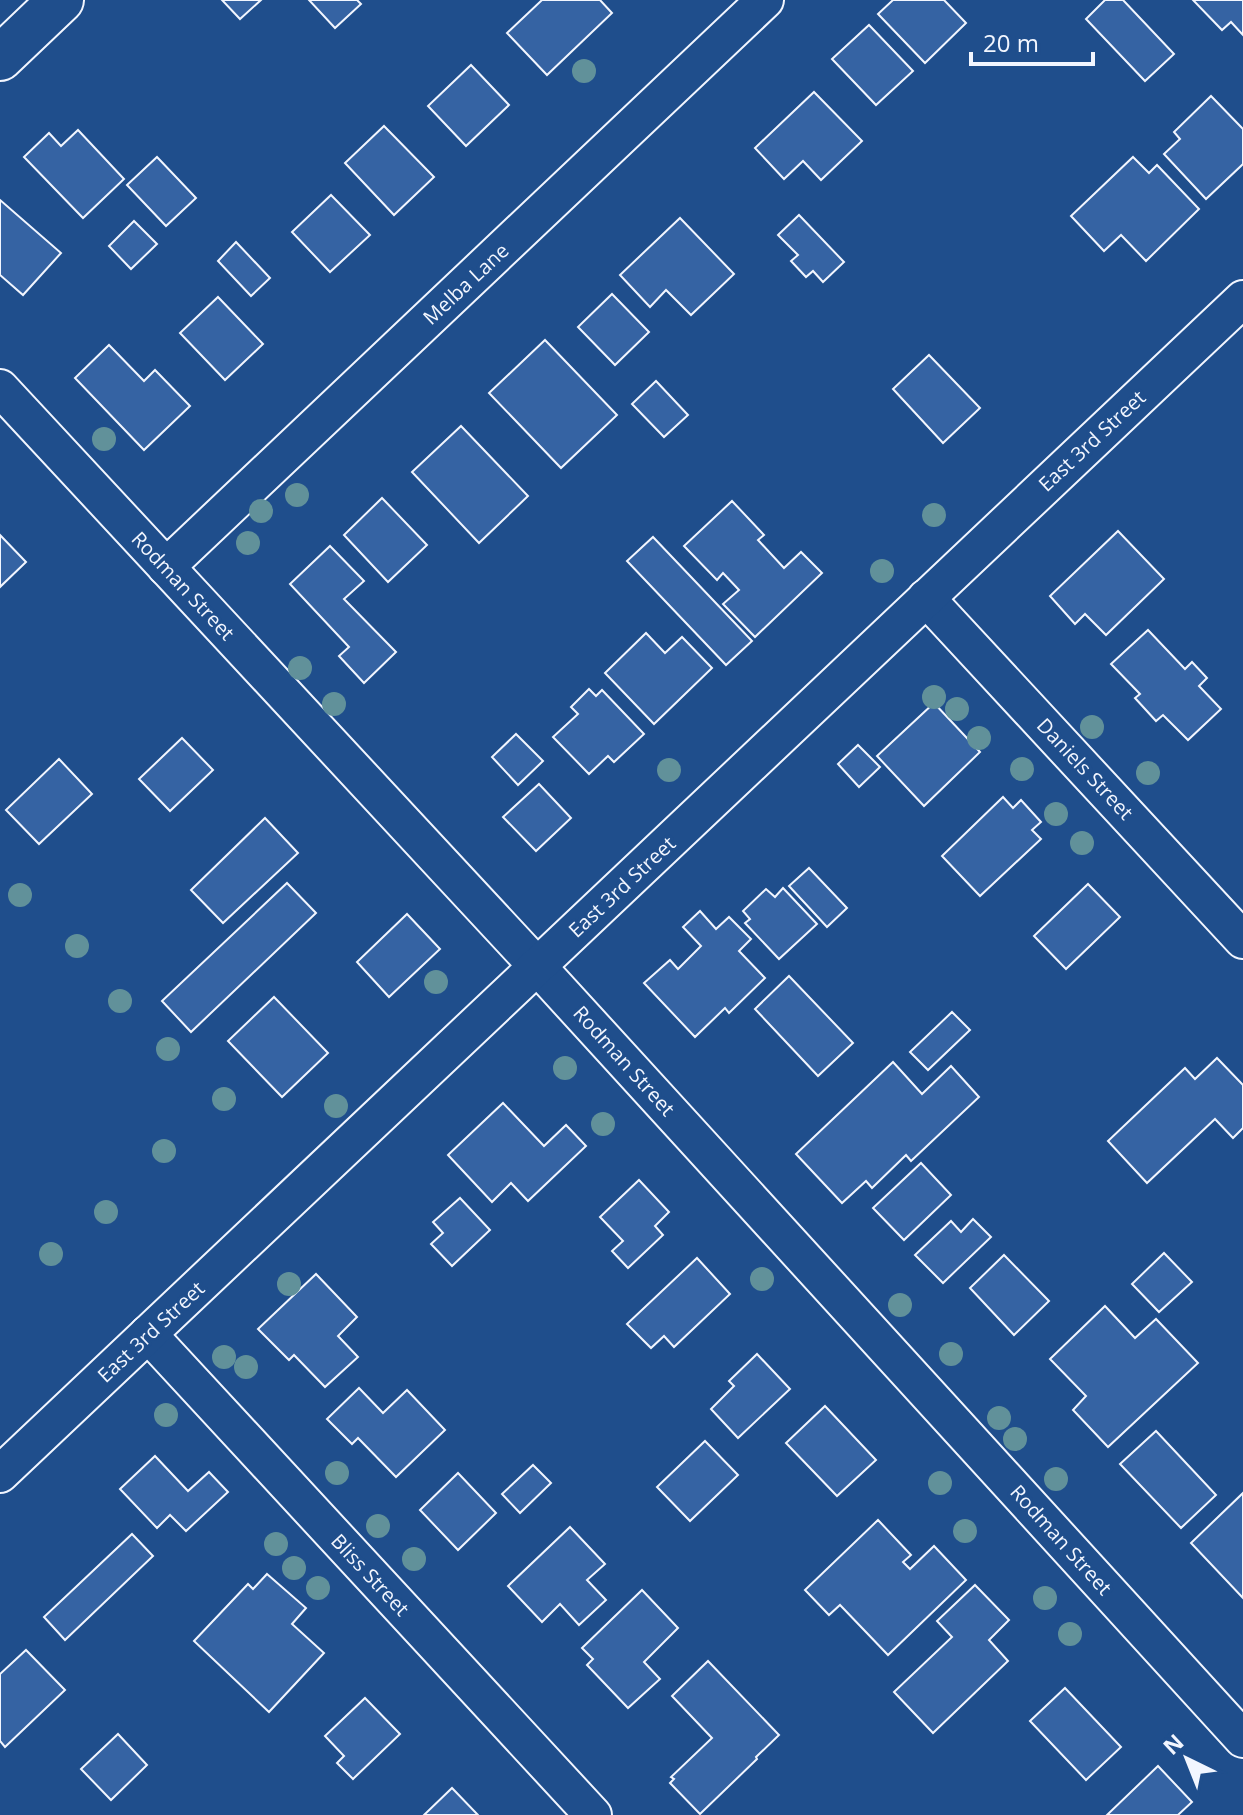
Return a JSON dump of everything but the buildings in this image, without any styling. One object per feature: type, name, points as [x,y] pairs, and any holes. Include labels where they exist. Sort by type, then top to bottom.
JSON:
[{"type":"street","points":[[0,58],[61,0]]},
{"type":"street","name":"Melba Lane","points":[[166,567],[765,0]]},
{"type":"street","name":"East 3rd Street","points":[[0,1474],[1243,299]]},
{"type":"street","name":"Rodman Street","points":[[0,388],[537,966],[1243,1739]]},
{"type":"street","name":"Daniels Street","points":[[926,598],[1243,940]]},
{"type":"street","name":"Bliss Street","points":[[148,1334],[593,1815]]}]
